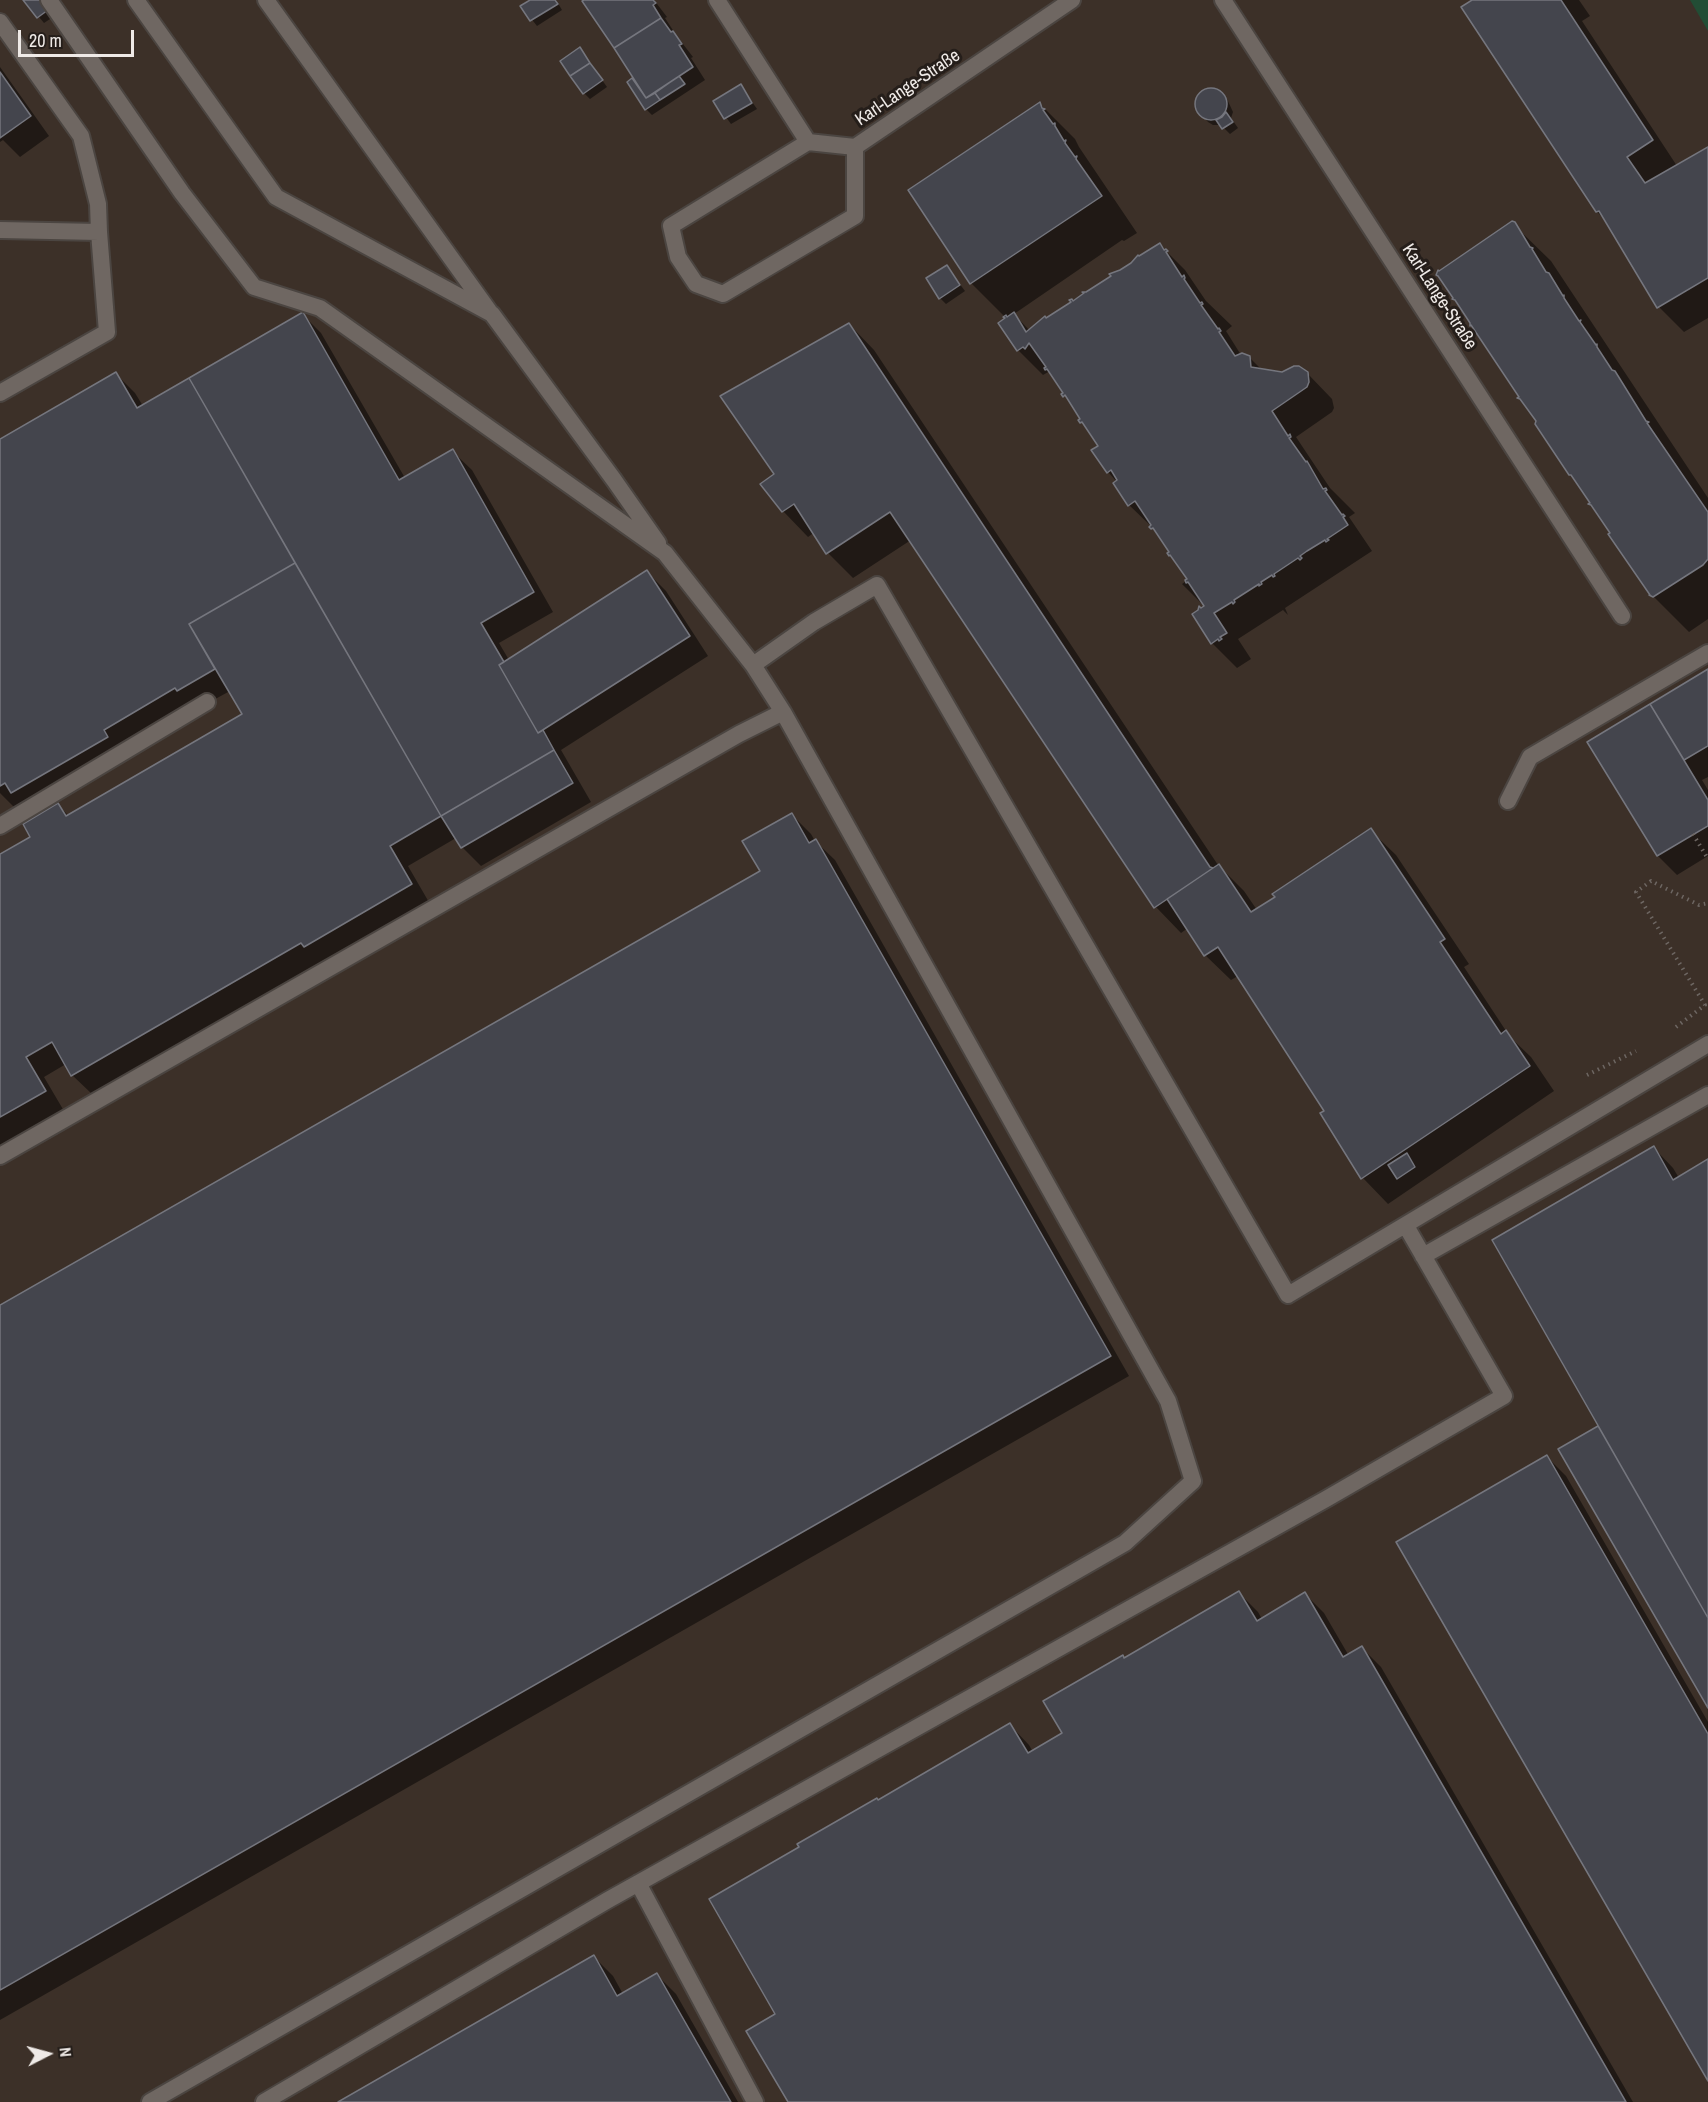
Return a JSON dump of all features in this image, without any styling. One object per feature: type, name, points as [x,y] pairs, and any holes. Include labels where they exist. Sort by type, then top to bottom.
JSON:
[{"type":"lane","points":[[49,0],[182,193],[254,287],[320,308],[665,553]]},
{"type":"lane","points":[[136,0],[276,197],[492,314]]},
{"type":"lane","points":[[150,2102],[1125,1543],[1193,1481],[1168,1401],[783,712],[753,665],[665,553],[266,0]]},
{"type":"lane","points":[[717,0],[808,142],[671,226],[678,257],[696,284],[723,294],[855,216],[855,147]]},
{"type":"lane","name":"Karl-Lange-Straße","points":[[808,142],[855,147],[1072,0]]},
{"type":"lane","name":"Karl-Lange-Straße","points":[[1223,0],[1622,616]]},
{"type":"lane","points":[[0,22],[81,136],[98,204],[106,332],[0,393]]},
{"type":"lane","points":[[0,230],[99,232]]},
{"type":"lane","points":[[753,665],[814,622],[877,585],[1288,1295],[1708,1044]]},
{"type":"lane","points":[[1508,801],[1530,757],[1708,653]]},
{"type":"lane","points":[[0,826],[207,702]]},
{"type":"lane","points":[[0,1156],[740,734],[783,712]]},
{"type":"lane","points":[[1423,1256],[1708,1095]]},
{"type":"lane","points":[[264,2102],[638,1883],[1311,1508],[1504,1396],[1406,1226]]},
{"type":"lane","points":[[638,1883],[755,2102]]},
{"type":"path","points":[[1693,834],[1708,859]]},
{"type":"path","points":[[1703,1007],[1705,1005],[1636,892],[1651,881],[1699,905],[1708,903]]},
{"type":"path","points":[[1667,1033],[1708,1004]]},
{"type":"path","points":[[1587,1075],[1638,1050]]},
{"type":"shaded area","points":[[0,0],[1708,0],[1708,2102],[0,2102]]},
{"type":"green space","points":[[1690,0],[1708,0],[1708,31]]},
{"type":"building","points":[[23,0],[41,0],[48,10],[37,18]]},
{"type":"building","points":[[530,0],[555,0],[558,4],[530,21],[520,6]]},
{"type":"building","points":[[653,0],[656,3],[653,5],[661,18],[614,48],[582,1]]},
{"type":"building","points":[[1472,0],[1561,0],[1653,140],[1627,157],[1645,183],[1708,147],[1708,278],[1657,308],[1599,211],[1596,212],[1461,7]]},
{"type":"building","points":[[661,18],[682,44],[679,45],[693,67],[646,98],[614,48]]},
{"type":"building","points":[[580,47],[590,63],[570,76],[560,61]]},
{"type":"building","points":[[590,63],[603,80],[583,94],[570,76]]},
{"type":"building","points":[[0,72],[31,116],[0,138]]},
{"type":"building","points":[[679,76],[685,84],[660,100],[655,93]]},
{"type":"building","points":[[632,78],[646,98],[655,93],[660,100],[645,110],[627,82]]},
{"type":"building","points":[[741,84],[752,103],[724,119],[713,101]]},
{"type":"building","points":[[1211,88],[1223,92],[1227,104],[1223,116],[1211,120],[1199,116],[1195,104],[1199,92]]},
{"type":"building","points":[[1040,102],[1042,108],[1045,109],[1043,110],[1053,124],[1055,123],[1064,141],[1066,140],[1065,143],[1075,157],[1077,156],[1076,159],[1102,196],[970,284],[908,190]]},
{"type":"building","points":[[1226,112],[1233,122],[1222,129],[1216,120]]},
{"type":"building","points":[[1512,221],[1533,248],[1546,272],[1564,295],[1579,321],[1581,320],[1580,322],[1597,344],[1646,421],[1649,422],[1647,423],[1708,512],[1708,559],[1703,565],[1653,597],[1649,595],[1608,534],[1610,533],[1588,504],[1590,503],[1535,424],[1536,421],[1517,398],[1519,397],[1436,275],[1438,270]]},
{"type":"building","points":[[1160,243],[1164,250],[1168,251],[1166,252],[1182,277],[1184,275],[1184,279],[1200,303],[1202,302],[1201,305],[1221,331],[1219,332],[1235,356],[1242,353],[1250,356],[1251,367],[1282,372],[1299,366],[1308,372],[1307,387],[1272,411],[1288,436],[1290,434],[1289,438],[1307,461],[1323,489],[1326,488],[1325,491],[1345,516],[1343,517],[1348,525],[1326,542],[1325,540],[1300,556],[1302,558],[1300,560],[1298,558],[1274,574],[1275,576],[1272,575],[1259,586],[1259,584],[1234,600],[1233,604],[1232,602],[1214,613],[1227,633],[1220,637],[1222,639],[1211,644],[1192,614],[1198,610],[1199,606],[1201,608],[1204,606],[1188,582],[1186,583],[1187,579],[1167,553],[1169,552],[1153,528],[1149,527],[1151,525],[1135,501],[1128,506],[1113,483],[1117,480],[1111,470],[1107,473],[1091,450],[1098,446],[1082,422],[1078,420],[1080,419],[1065,395],[1063,397],[1061,394],[1063,393],[1047,369],[1045,370],[1046,367],[1029,343],[1025,349],[1023,347],[1017,351],[998,323],[1005,318],[1003,317],[1014,312],[1026,332],[1045,316],[1046,318],[1071,302],[1069,300],[1073,301],[1084,293],[1082,292],[1086,292],[1111,276],[1109,274],[1120,270],[1138,255]]},
{"type":"building","points":[[947,265],[960,285],[939,299],[926,278]]},
{"type":"building","points":[[303,312],[399,480],[453,449],[534,592],[481,623],[504,662],[499,665],[538,733],[543,730],[554,750],[441,816],[189,378]]},
{"type":"building","points":[[849,323],[1210,867],[1213,868],[1154,908],[890,512],[826,554],[794,504],[782,512],[760,484],[774,474],[720,396]]},
{"type":"building","points":[[116,372],[137,408],[189,378],[295,563],[189,624],[215,669],[177,691],[175,688],[104,730],[108,737],[11,793],[5,783],[0,786],[0,439]]},
{"type":"building","points":[[295,563],[441,816],[390,846],[412,884],[304,947],[301,943],[71,1076],[52,1042],[26,1057],[46,1091],[0,1117],[0,854],[30,837],[23,824],[58,803],[66,816],[242,714],[189,624]]},
{"type":"building","points":[[647,570],[690,636],[538,733],[499,665]]},
{"type":"building","points":[[1708,669],[1708,746],[1684,760],[1650,704]]},
{"type":"building","points":[[1650,704],[1708,800],[1708,826],[1657,856],[1587,742]]},
{"type":"building","points":[[554,750],[573,783],[461,848],[441,816]]},
{"type":"building","points":[[792,813],[809,843],[816,839],[1111,1356],[0,1990],[0,1305],[760,871],[742,841]]},
{"type":"building","points":[[1371,828],[1445,939],[1440,942],[1501,1034],[1506,1030],[1530,1066],[1361,1179],[1320,1113],[1324,1111],[1218,947],[1204,956],[1167,899],[1219,864],[1251,912],[1275,897],[1272,894]]},
{"type":"building","points":[[1654,1146],[1673,1180],[1708,1159],[1708,1618],[1492,1240]]},
{"type":"building","points":[[1407,1153],[1415,1167],[1397,1179],[1388,1165]]},
{"type":"building","points":[[1598,1426],[1708,1618],[1708,1708],[1558,1449]]},
{"type":"building","points":[[1547,1455],[1708,1734],[1708,2081],[1396,1542]]},
{"type":"building","points":[[1239,1591],[1257,1621],[1305,1592],[1343,1657],[1362,1646],[1626,2102],[788,2102],[746,2031],[775,2014],[709,1899],[799,1847],[797,1844],[1010,1723],[1028,1753],[1062,1733],[1043,1701],[1123,1655],[1124,1658]]},
{"type":"building","points":[[594,1955],[617,1996],[657,1973],[731,2102],[338,2102]]}]
